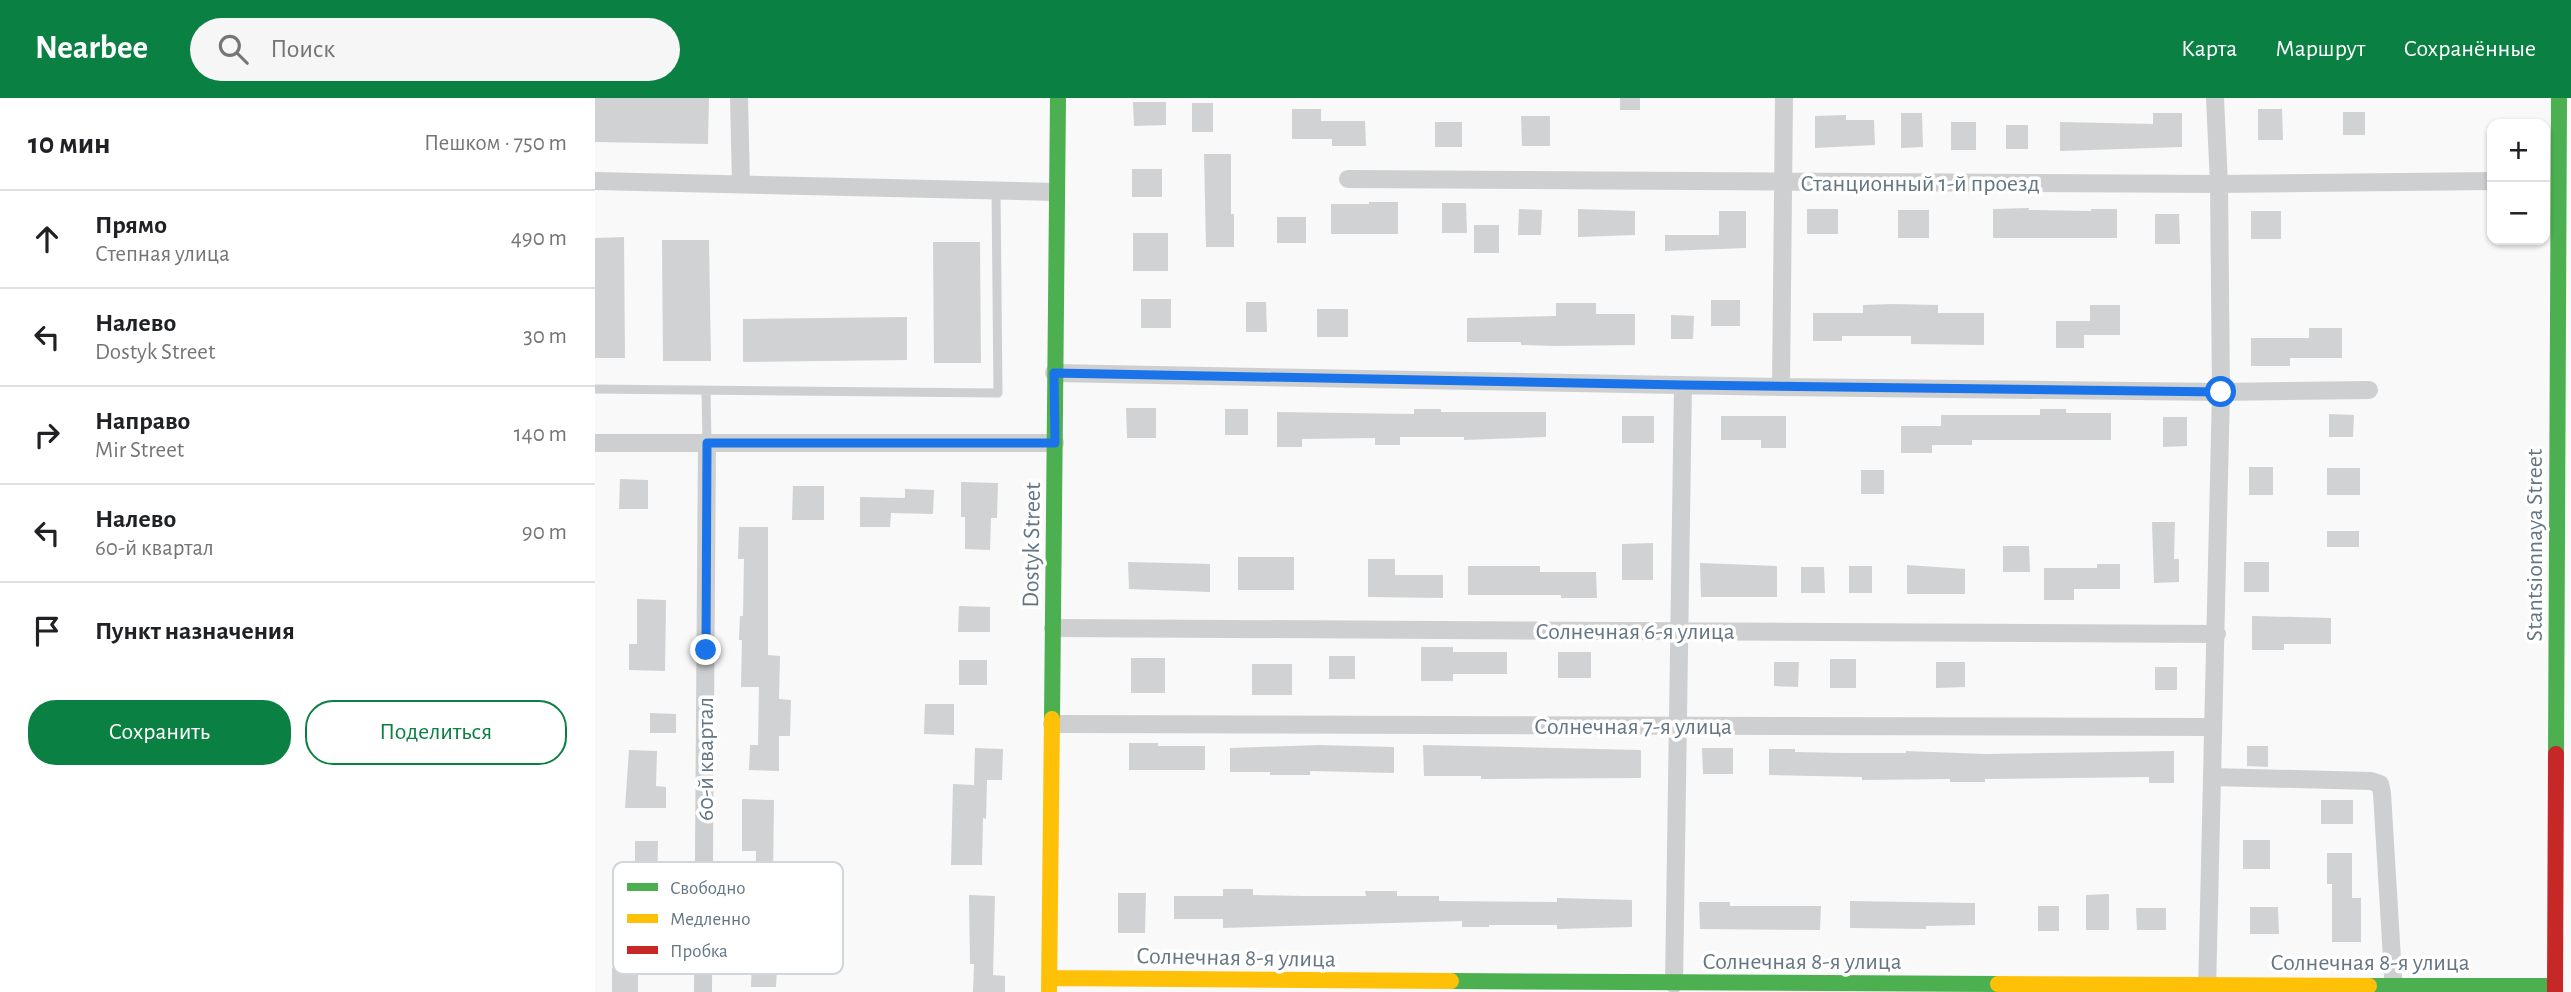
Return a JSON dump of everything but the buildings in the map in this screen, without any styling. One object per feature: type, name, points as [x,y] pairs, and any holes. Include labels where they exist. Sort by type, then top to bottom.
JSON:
[{"type":"street","points":[[739,98],[741,184]]},
{"type":"street","name":"Dostyk Street","points":[[1049,985],[1058,98]]},
{"type":"street","points":[[1781,387],[1784,98]]},
{"type":"street","points":[[2207,988],[2221,392],[2219,184],[2215,98]]},
{"type":"street","name":"Stantsionnaya Street","points":[[2555,989],[2551,180],[2559,98]]},
{"type":"street","name":"Станционный 1-й проезд","points":[[1348,179],[2219,184],[2487,181]]},
{"type":"street","points":[[595,181],[1056,192]]},
{"type":"street","points":[[1054,373],[1781,387],[2221,392],[2369,390]]},
{"type":"street","points":[[1674,985],[1683,385]]},
{"type":"street","points":[[595,443],[1055,443]]},
{"type":"street","name":"60-й квартал","points":[[704,862],[707,443]]},
{"type":"street","name":"Солнечная 6-я улица","points":[[1053,628],[2217,634]]},
{"type":"street","name":"Солнечная 7-я улица","points":[[1052,724],[2213,727]]},
{"type":"street","points":[[2212,777],[2371,781],[2380,784],[2394,989]]},
{"type":"street","name":"60-й квартал","points":[[703,974],[703,992]]},
{"type":"street","name":"Солнечная 8-я улица","points":[[1049,985],[2555,989]]},
{"type":"lane","points":[[595,389],[998,393],[996,190]]},
{"type":"lane","points":[[705,391],[707,443]]},
{"type":"traffic: fast","points":[[1052,719],[1058,98]]},
{"type":"traffic: fast","points":[[2556,754],[2559,98]]},
{"type":"traffic: fast","points":[[1451,981],[1998,984]]},
{"type":"traffic: fast","points":[[2369,986],[2555,986]]},
{"type":"traffic: slow","points":[[1049,992],[1052,719]]},
{"type":"traffic: slow","points":[[1049,978],[1451,981]]},
{"type":"traffic: slow","points":[[1998,984],[2369,986]]},
{"type":"traffic: jam","points":[[2555,992],[2556,754]]},
{"type":"route","points":[[706,650],[707,443],[1055,443],[1054,373],[2221,392]]}]
